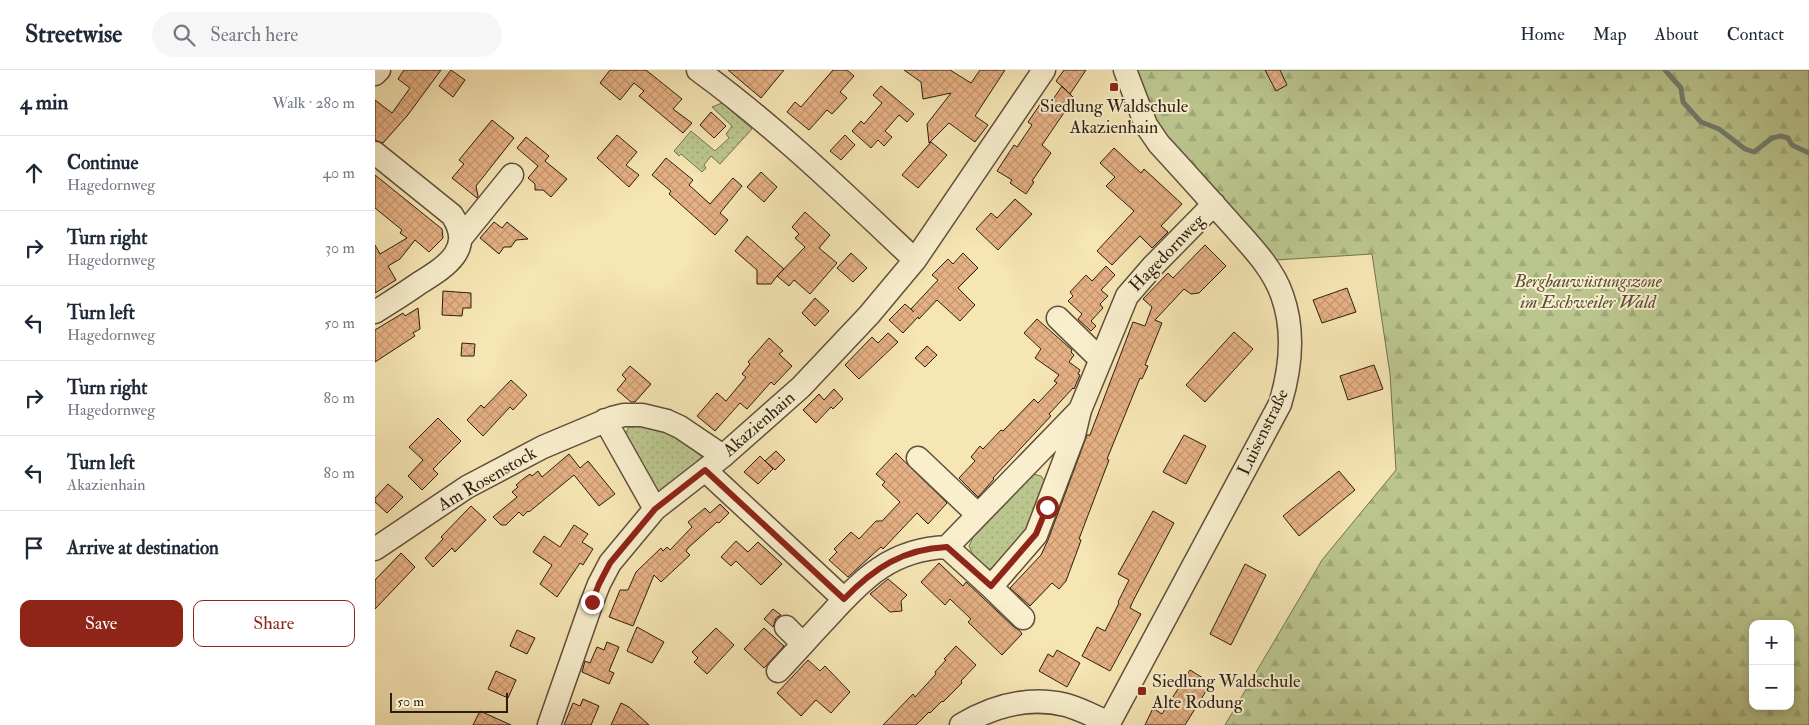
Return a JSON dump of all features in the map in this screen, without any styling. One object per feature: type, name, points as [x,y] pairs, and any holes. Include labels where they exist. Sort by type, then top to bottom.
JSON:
[{"type":"street","points":[[375,74],[379,70]]},
{"type":"street","points":[[698,70],[766,123],[808,159],[915,260]]},
{"type":"street","name":"Akazienhain","points":[[549,725],[599,584],[610,563],[655,509],[723,456],[801,387],[869,315],[915,260],[1044,70]]},
{"type":"street","name":"Luisenstraße","points":[[1109,724],[1280,404],[1287,381],[1291,354],[1289,324],[1282,294],[1264,261],[1159,144],[1146,125],[1125,70]]},
{"type":"street","points":[[375,153],[451,215],[457,223],[461,238]]},
{"type":"street","points":[[375,312],[442,268],[456,253],[461,238],[512,175]]},
{"type":"street","name":"Hagedornweg","points":[[991,586],[1036,534],[1074,435],[1080,410],[1127,296],[1153,266],[1214,204]]},
{"type":"street","points":[[1058,318],[1100,359]]},
{"type":"street","name":"Hagedornweg","points":[[947,547],[1080,410]]},
{"type":"street","name":"Am Rosenstock","points":[[375,549],[467,487],[543,447],[605,420],[624,415],[655,417],[680,427],[723,456]]},
{"type":"street","points":[[605,420],[655,509]]},
{"type":"street","points":[[918,458],[978,515]]},
{"type":"street","points":[[1026,467],[1036,466],[1045,469],[1056,481]]},
{"type":"street","points":[[705,470],[844,599]]},
{"type":"street","points":[[778,671],[844,599],[869,575],[892,560],[924,548],[947,547],[991,586],[1023,618]]},
{"type":"street","points":[[786,628],[803,644]]},
{"type":"street","points":[[961,725],[980,714],[1003,706],[1041,701],[1068,706],[1109,724]]},
{"type":"green space","name":"Bergbauwüstungszone im Eschweiler Wald","points":[[1137,70],[1809,70],[1809,725],[1225,725],[1322,560],[1396,470],[1390,374],[1372,254],[1276,260],[1169,139],[1156,120]]},
{"type":"green space","points":[[722,103],[752,129],[720,164],[711,156],[704,165],[706,168],[702,172],[681,154],[679,156],[674,151],[691,131],[715,151],[729,138],[726,134],[732,126],[712,107]]},
{"type":"green space","points":[[643,426],[668,432],[701,456],[701,469],[656,494],[623,438],[629,427]]},
{"type":"green space","points":[[1029,473],[1041,476],[1049,486],[1037,522],[1002,566],[989,569],[975,560],[969,546],[979,524]]},
{"type":"building","points":[[404,70],[441,70],[407,116],[383,143],[375,140],[375,100],[392,113],[410,88],[398,79]]},
{"type":"building","points":[[451,70],[465,80],[453,97],[439,86]]},
{"type":"building","points":[[610,70],[646,70],[682,99],[673,109],[692,123],[683,133],[639,96],[644,91],[634,83],[620,100],[600,83]]},
{"type":"building","points":[[728,70],[784,70],[761,98]]},
{"type":"building","points":[[833,70],[847,70],[854,76],[840,92],[847,98],[832,114],[827,110],[809,130],[787,112],[795,102],[801,107]]},
{"type":"building","points":[[904,70],[950,70],[971,83],[980,70],[1005,70],[975,116],[988,125],[975,142],[949,123],[929,143],[927,124],[951,93],[923,99],[921,82]]},
{"type":"building","points":[[1064,70],[1086,70],[1070,94],[1056,81]]},
{"type":"building","points":[[1265,70],[1280,70],[1287,85],[1276,91]]},
{"type":"building","points":[[881,86],[914,114],[907,122],[899,115],[885,131],[892,137],[884,146],[878,140],[871,148],[852,131],[861,121],[864,124],[882,103],[873,95]]},
{"type":"building","points":[[1062,86],[1074,98],[1042,145],[1051,153],[1032,181],[1034,182],[1026,194],[1010,183],[1012,180],[997,171],[1014,145],[1017,147],[1032,125],[1028,122],[1041,103],[1048,107]]},
{"type":"building","points":[[711,112],[726,126],[714,138],[700,125]]},
{"type":"building","points":[[492,120],[514,138],[476,186],[477,198],[452,178],[464,164],[459,160]]},
{"type":"building","points":[[617,135],[637,152],[626,165],[639,175],[629,187],[597,158]]},
{"type":"building","points":[[845,135],[855,145],[841,160],[830,151]]},
{"type":"building","points":[[526,137],[549,156],[545,161],[567,179],[551,197],[543,190],[535,190],[535,184],[528,178],[538,166],[517,148]]},
{"type":"building","points":[[931,142],[947,155],[918,188],[902,175]]},
{"type":"building","points":[[1114,148],[1141,173],[1144,169],[1182,204],[1161,226],[1168,232],[1152,248],[1140,236],[1112,265],[1097,251],[1134,211],[1106,186],[1115,177],[1100,163]]},
{"type":"building","points":[[666,158],[693,180],[689,185],[710,204],[733,178],[742,186],[720,213],[728,220],[715,235],[669,194],[671,191],[652,175]]},
{"type":"building","points":[[761,172],[777,187],[764,202],[747,187]]},
{"type":"building","points":[[375,175],[442,229],[443,238],[429,252],[415,240],[400,259],[388,266],[396,280],[375,293],[375,245],[380,254],[407,238],[400,233],[402,230],[375,208]]},
{"type":"building","points":[[1015,199],[1032,214],[998,250],[976,229],[991,213],[997,218]]},
{"type":"building","points":[[805,212],[830,235],[819,248],[837,263],[810,294],[794,280],[789,286],[777,276],[771,284],[757,284],[757,270],[735,251],[747,236],[784,269],[805,247],[795,238],[799,234],[792,227]]},
{"type":"building","points":[[494,222],[502,228],[507,222],[528,239],[516,240],[511,247],[504,247],[499,254],[480,238]]},
{"type":"building","points":[[1205,245],[1226,266],[1199,293],[1191,294],[1184,289],[1155,320],[1162,323],[1145,365],[1148,366],[1142,379],[1140,378],[1107,459],[1109,460],[1079,539],[1081,540],[1066,581],[1059,589],[1052,583],[1030,606],[1010,588],[1041,555],[1048,540],[1087,435],[1090,435],[1133,322],[1145,326],[1152,307],[1143,299],[1168,273],[1173,278]]},
{"type":"building","points":[[851,253],[867,268],[853,282],[837,268]]},
{"type":"building","points":[[963,253],[978,268],[958,288],[975,305],[960,321],[937,300],[903,333],[889,320],[905,304],[914,312],[911,309],[938,280],[932,275],[948,259],[953,264]]},
{"type":"building","points":[[1106,266],[1115,275],[1101,290],[1108,296],[1100,304],[1103,308],[1091,321],[1096,326],[1091,331],[1078,319],[1082,314],[1068,301],[1073,296],[1070,292],[1086,275],[1092,281]]},
{"type":"building","points":[[1347,288],[1356,312],[1322,323],[1313,300]]},
{"type":"building","points":[[443,291],[471,293],[471,308],[463,308],[462,316],[442,315]]},
{"type":"building","points":[[815,298],[829,311],[815,326],[802,313]]},
{"type":"building","points":[[418,308],[420,329],[413,333],[415,336],[375,362],[375,330],[403,313],[405,316]]},
{"type":"building","points":[[1037,319],[1072,350],[1071,352],[1074,355],[1069,362],[1080,370],[1078,374],[1080,375],[1074,389],[1049,414],[1051,416],[993,478],[978,497],[959,478],[975,461],[971,457],[980,446],[983,449],[1001,430],[1003,431],[1034,399],[1038,403],[1057,383],[1054,381],[1059,375],[1035,358],[1041,349],[1024,333]]},
{"type":"building","points":[[1234,332],[1253,349],[1205,402],[1186,385]]},
{"type":"building","points":[[888,333],[898,342],[859,379],[845,365],[872,337],[878,343]]},
{"type":"building","points":[[769,338],[783,351],[779,354],[792,366],[774,385],[771,382],[747,409],[740,403],[715,431],[697,416],[717,393],[726,401],[746,377],[742,374],[750,364],[748,362]]},
{"type":"building","points":[[462,343],[475,344],[474,356],[461,356]]},
{"type":"building","points":[[927,346],[937,355],[925,367],[915,358]]},
{"type":"building","points":[[1374,365],[1383,389],[1348,400],[1340,376]]},
{"type":"building","points":[[630,366],[651,384],[635,402],[631,402],[617,390],[626,379],[622,375]]},
{"type":"building","points":[[511,380],[527,395],[513,410],[510,407],[483,436],[467,420],[481,405],[484,408]]},
{"type":"building","points":[[834,389],[843,399],[833,409],[831,407],[816,423],[803,410],[819,394],[824,400]]},
{"type":"building","points":[[438,418],[461,441],[433,469],[438,474],[422,490],[408,476],[423,460],[409,447]]},
{"type":"building","points":[[1184,435],[1206,446],[1186,484],[1163,472]]},
{"type":"building","points":[[776,451],[785,460],[775,470],[765,461]]},
{"type":"building","points":[[896,453],[947,503],[928,524],[917,513],[883,549],[881,547],[848,577],[829,560],[837,552],[834,549],[851,532],[859,539],[876,521],[882,521],[900,502],[882,485],[885,482],[876,474]]},
{"type":"building","points":[[569,454],[580,468],[588,461],[615,494],[599,506],[574,475],[529,512],[523,516],[519,512],[506,525],[501,525],[493,517],[517,497],[512,492],[523,479],[530,474],[532,476],[538,471],[542,477]]},
{"type":"building","points":[[760,456],[773,469],[758,484],[744,472]]},
{"type":"building","points":[[1339,471],[1355,490],[1299,536],[1283,516]]},
{"type":"building","points":[[388,484],[403,497],[387,513],[375,502],[375,498]]},
{"type":"building","points":[[720,504],[729,513],[688,548],[686,551],[690,555],[661,582],[654,575],[633,626],[609,617],[620,590],[628,590],[636,572],[661,548],[663,551],[667,547],[670,550],[692,527],[688,522],[705,508],[710,513]]},
{"type":"building","points":[[471,506],[486,520],[455,552],[452,548],[433,567],[425,558],[443,539],[441,537]]},
{"type":"building","points":[[1153,511],[1174,523],[1133,601],[1130,608],[1141,614],[1110,671],[1082,656],[1097,627],[1105,631],[1119,603],[1129,580],[1118,574]]},
{"type":"building","points":[[574,525],[588,534],[582,542],[593,549],[583,565],[580,563],[557,597],[540,584],[552,565],[533,552],[544,536],[560,547]]},
{"type":"building","points":[[736,541],[748,552],[758,542],[782,564],[761,585],[736,561],[731,566],[721,557]]},
{"type":"building","points":[[401,553],[415,567],[375,609],[375,580]]},
{"type":"building","points":[[939,563],[963,586],[966,582],[1020,631],[1022,634],[1002,655],[968,622],[971,619],[950,599],[945,605],[921,582]]},
{"type":"building","points":[[1245,564],[1266,575],[1231,645],[1210,634]]},
{"type":"building","points":[[888,579],[907,595],[901,601],[902,611],[890,612],[870,594]]},
{"type":"building","points":[[773,609],[781,615],[776,618],[773,627],[764,619]]},
{"type":"building","points":[[637,627],[664,642],[652,663],[627,651]]},
{"type":"building","points":[[716,628],[734,645],[707,674],[694,662],[698,658],[692,652]]},
{"type":"building","points":[[764,628],[784,646],[764,668],[744,649]]},
{"type":"building","points":[[517,630],[535,638],[527,654],[510,646]]},
{"type":"building","points":[[607,642],[619,647],[609,671],[614,673],[609,684],[582,672],[585,661],[590,663],[597,647],[604,650]]},
{"type":"building","points":[[956,646],[976,665],[961,681],[962,683],[916,725],[883,725],[913,694],[915,697],[936,674],[935,672],[946,660],[944,659]]},
{"type":"building","points":[[1057,650],[1080,663],[1067,687],[1039,671],[1048,654],[1053,657]]},
{"type":"building","points":[[808,660],[820,671],[825,666],[850,692],[831,713],[816,700],[801,716],[777,693]]},
{"type":"building","points":[[1190,670],[1211,683],[1185,725],[1145,725],[1153,708],[1162,714]]},
{"type":"building","points":[[496,671],[516,680],[508,698],[488,689]]},
{"type":"building","points":[[583,699],[599,706],[591,725],[564,725],[573,703],[580,706]]},
{"type":"building","points":[[621,703],[629,707],[649,725],[611,725]]},
{"type":"building","points":[[480,711],[511,725],[473,725]]},
{"type":"waterway","points":[[1665,70],[1681,88],[1683,102],[1701,122],[1719,129],[1745,149],[1754,152],[1772,138],[1781,136],[1788,138],[1792,145],[1809,153]]},
{"type":"place","name":"Siedlung Waldschule Akazienhain","points":[[1114,87]]},
{"type":"place","name":"Siedlung Waldschule Alte Rodung","points":[[1142,691]]},
{"type":"route","points":[[592,602],[610,563],[655,509],[705,470],[844,599],[869,575],[886,564],[905,554],[924,548],[947,547],[991,586],[1036,534],[1047,507]]}]
